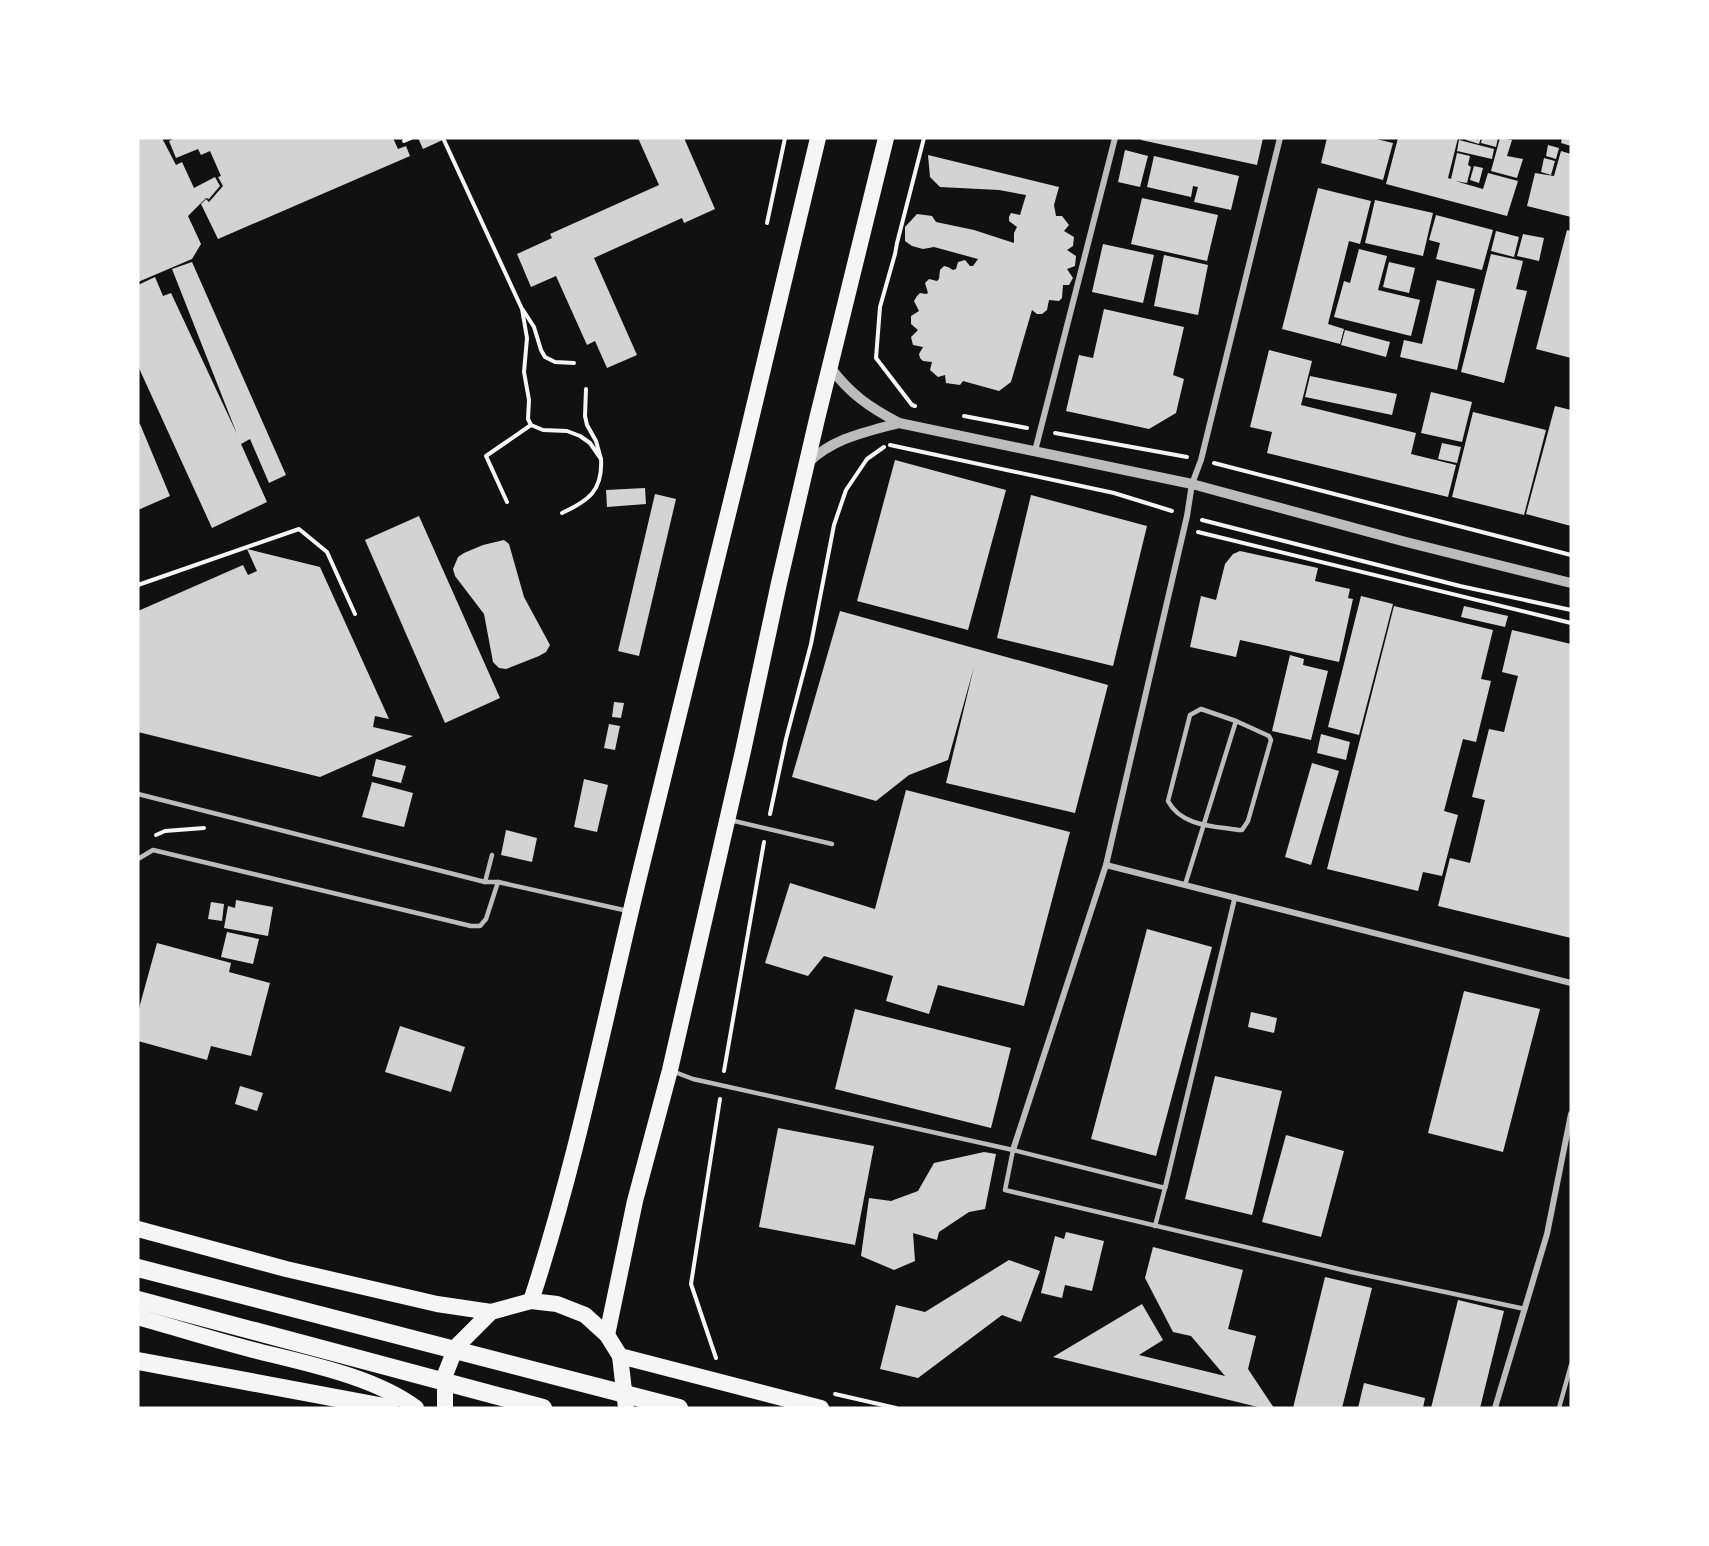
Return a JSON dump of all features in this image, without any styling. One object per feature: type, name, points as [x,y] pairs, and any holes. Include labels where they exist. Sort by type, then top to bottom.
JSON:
[{"type":"highway","points":[[531,1301],[555,1229],[762,379],[818,138]]},
{"type":"highway","points":[[607,1335],[635,1201],[670,1071],[728,820],[779,583],[886,138]]},
{"type":"highway","points":[[138,1229],[286,1269],[437,1305],[491,1312],[531,1301],[557,1304],[585,1315],[607,1335],[620,1356],[626,1408]]},
{"type":"highway","points":[[138,1268],[679,1408]]},
{"type":"highway","points":[[138,1299],[543,1408]]},
{"type":"highway","points":[[445,1408],[445,1375],[456,1347],[491,1312]]},
{"type":"highway","points":[[138,1317],[221,1342],[329,1370],[399,1395],[416,1408]]},
{"type":"highway","points":[[620,1356],[821,1408]]},
{"type":"highway","points":[[138,1361],[390,1408]]},
{"type":"street","points":[[1035,451],[1115,138]]},
{"type":"street","points":[[1013,1149],[1106,865],[1187,516],[1192,484],[1201,460],[1280,138]]},
{"type":"street","points":[[830,367],[845,386],[869,406],[899,423],[1192,484],[1406,542],[1571,583]]},
{"type":"street","points":[[808,463],[825,448],[839,441],[899,423]]},
{"type":"street","points":[[1106,865],[1571,983]]},
{"type":"street","points":[[1165,1188],[1235,897]]},
{"type":"street","points":[[1495,1408],[1547,1234],[1571,1114]]},
{"type":"lane","points":[[1201,709],[1236,721],[1269,736],[1271,740],[1248,821],[1242,830],[1238,830],[1182,818],[1172,809],[1168,801],[1190,715],[1201,709]]},
{"type":"lane","points":[[1185,885],[1236,721]]},
{"type":"lane","points":[[138,794],[485,882],[498,882],[631,912]]},
{"type":"lane","points":[[728,820],[832,844]]},
{"type":"lane","points":[[138,859],[153,850],[471,926],[480,926],[486,920],[498,882]]},
{"type":"lane","points":[[485,882],[492,855]]},
{"type":"lane","points":[[670,1071],[693,1079],[1013,1149],[1165,1188],[1155,1226]]},
{"type":"lane","points":[[1013,1149],[1005,1190],[1351,1272],[1525,1309]]},
{"type":"lane","points":[[1559,1408],[1571,1365]]},
{"type":"path","points":[[404,141],[411,138]]},
{"type":"path","points":[[443,138],[522,309],[538,334],[545,357],[555,362],[574,363]]},
{"type":"path","points":[[767,223],[785,138]]},
{"type":"path","points":[[924,138],[896,254],[880,308],[876,358],[912,405],[924,408]]},
{"type":"path","points":[[522,309],[527,338],[525,378],[529,400],[528,419],[531,425],[543,430],[567,431],[580,436],[590,443],[601,459]]},
{"type":"path","points":[[562,513],[587,500],[599,478],[601,459],[585,416],[586,389]]},
{"type":"path","points":[[959,415],[1201,460],[1571,555]]},
{"type":"path","points":[[507,502],[486,456],[531,425]]},
{"type":"path","points":[[718,1366],[690,1284],[722,1085],[767,829],[786,739],[811,644],[834,525],[846,490],[867,459],[887,445],[1114,494],[1187,516],[1460,586],[1571,610]]},
{"type":"path","points":[[138,585],[299,529],[327,552],[355,614]]},
{"type":"path","points":[[1196,543],[1199,532],[1571,623]]},
{"type":"path","points":[[147,838],[165,831],[212,828]]},
{"type":"path","points":[[829,1392],[896,1408]]},
{"type":"building","points":[[138,138],[162,138],[176,165],[182,162],[194,188],[215,177],[220,186],[209,199],[206,198],[188,216],[201,244],[192,259],[138,282]]},
{"type":"building","points":[[175,138],[393,138],[398,149],[406,146],[410,156],[218,239],[201,204],[206,199],[209,202],[223,186],[218,177],[221,176],[210,151],[201,155],[198,149],[176,158],[169,141]]},
{"type":"building","points":[[418,138],[447,138],[423,149]]},
{"type":"building","points":[[638,138],[684,138],[715,209],[684,223],[682,218],[594,258],[637,355],[607,368],[595,341],[587,345],[556,276],[531,287],[517,254],[552,238],[550,234],[659,185]]},
{"type":"building","points":[[1141,138],[1263,138],[1257,165],[1141,140]]},
{"type":"building","points":[[1327,138],[1372,138],[1393,143],[1383,180],[1321,163]]},
{"type":"building","points":[[1398,138],[1458,138],[1448,178],[1451,179],[1457,153],[1470,156],[1468,165],[1471,167],[1467,183],[1455,181],[1483,189],[1488,173],[1518,181],[1507,216],[1386,184]]},
{"type":"building","points":[[1467,138],[1481,138],[1479,144],[1466,140]]},
{"type":"building","points":[[1482,138],[1498,138],[1496,147],[1481,143]]},
{"type":"building","points":[[1500,138],[1512,140],[1507,156],[1523,159],[1517,178],[1491,171]]},
{"type":"building","points":[[1562,138],[1571,138],[1571,146],[1561,143]]},
{"type":"building","points":[[1459,140],[1494,149],[1492,159],[1457,151]]},
{"type":"building","points":[[1548,145],[1559,148],[1556,159],[1546,156]]},
{"type":"building","points":[[1125,150],[1148,156],[1140,187],[1118,182]]},
{"type":"building","points":[[1561,151],[1571,154],[1571,217],[1527,206],[1535,173],[1554,176]]},
{"type":"building","points":[[928,155],[1059,187],[1054,205],[1056,216],[1062,216],[1069,225],[1064,231],[1074,237],[1073,246],[1067,250],[1076,256],[1075,266],[1067,269],[1073,278],[1069,285],[1063,285],[1062,298],[1059,301],[1049,300],[1047,310],[1042,314],[1037,314],[1032,310],[1011,382],[999,391],[963,381],[960,385],[946,383],[945,375],[938,377],[930,370],[932,362],[923,361],[920,358],[919,354],[923,347],[913,345],[911,337],[918,330],[911,324],[911,316],[919,311],[914,301],[920,293],[928,293],[925,283],[929,279],[937,281],[940,270],[944,266],[953,270],[956,269],[958,262],[965,260],[973,266],[978,259],[934,247],[923,249],[912,246],[905,241],[905,227],[917,214],[932,216],[936,222],[974,230],[1014,243],[1014,233],[1017,227],[1009,221],[1009,217],[1011,213],[1020,215],[1026,195],[999,190],[940,187],[930,177]]},
{"type":"building","points":[[1154,156],[1239,176],[1231,210],[1194,202],[1198,187],[1193,186],[1191,197],[1147,187]]},
{"type":"building","points":[[1544,158],[1555,161],[1551,175],[1541,172]]},
{"type":"building","points":[[1474,166],[1483,168],[1479,183],[1470,180]]},
{"type":"building","points":[[1318,188],[1371,201],[1360,244],[1349,241],[1328,324],[1344,329],[1340,344],[1282,329]]},
{"type":"building","points":[[1142,198],[1218,215],[1207,261],[1131,244]]},
{"type":"building","points":[[1375,200],[1433,213],[1423,256],[1365,243]]},
{"type":"building","points":[[1436,215],[1493,230],[1482,270],[1436,259],[1440,243],[1429,240]]},
{"type":"building","points":[[1567,230],[1571,231],[1571,358],[1536,349]]},
{"type":"building","points":[[1496,231],[1519,237],[1514,257],[1491,251]]},
{"type":"building","points":[[1523,234],[1544,238],[1539,261],[1517,256]]},
{"type":"building","points":[[1103,244],[1154,255],[1143,303],[1092,292]]},
{"type":"building","points":[[1359,249],[1387,256],[1378,290],[1420,300],[1411,336],[1334,317],[1344,281],[1350,283]]},
{"type":"building","points":[[1491,254],[1523,261],[1516,289],[1527,291],[1504,383],[1461,372]]},
{"type":"building","points":[[1164,255],[1208,265],[1198,315],[1154,306]]},
{"type":"building","points":[[192,262],[286,475],[269,483],[250,439],[241,444],[267,502],[212,528],[138,366],[138,285],[155,277],[163,296],[171,293],[237,434],[172,269]]},
{"type":"building","points":[[1389,262],[1415,268],[1409,293],[1383,287]]},
{"type":"building","points":[[1437,280],[1475,289],[1457,370],[1400,357],[1404,340],[1422,344]]},
{"type":"building","points":[[1104,309],[1184,327],[1173,375],[1184,379],[1176,413],[1149,429],[1066,411],[1079,355],[1093,358]]},
{"type":"building","points":[[1345,330],[1390,342],[1386,357],[1341,345]]},
{"type":"building","points":[[1269,350],[1312,361],[1301,405],[1416,433],[1411,454],[1456,465],[1448,497],[1267,453],[1272,432],[1250,427]]},
{"type":"building","points":[[1310,376],[1397,394],[1392,415],[1305,397]]},
{"type":"building","points":[[1431,392],[1472,402],[1462,442],[1421,433]]},
{"type":"building","points":[[1555,406],[1571,410],[1571,526],[1526,514]]},
{"type":"building","points":[[1473,412],[1546,430],[1524,515],[1452,497]]},
{"type":"building","points":[[140,424],[170,496],[138,510],[138,425]]},
{"type":"building","points":[[1442,443],[1461,447],[1457,463],[1438,459]]},
{"type":"building","points":[[895,460],[1006,490],[968,630],[857,601]]},
{"type":"building","points":[[645,488],[646,504],[607,507],[606,490]]},
{"type":"building","points":[[655,494],[676,499],[639,656],[618,651]]},
{"type":"building","points":[[1031,495],[1147,526],[1113,666],[997,638]]},
{"type":"building","points":[[419,516],[500,698],[445,723],[365,540]]},
{"type":"building","points":[[504,540],[509,544],[524,597],[550,645],[546,652],[539,656],[506,669],[499,668],[493,662],[484,614],[455,576],[453,569],[458,557],[464,553]]},
{"type":"building","points":[[247,549],[320,567],[389,719],[375,716],[373,727],[413,736],[320,777],[138,732],[138,611],[243,565],[248,575],[257,571]]},
{"type":"building","points":[[1240,551],[1318,568],[1315,581],[1350,589],[1348,598],[1353,599],[1339,662],[1240,640],[1236,657],[1190,647],[1201,596],[1216,600],[1225,564],[1233,554]]},
{"type":"building","points":[[1361,596],[1393,604],[1359,735],[1328,727]]},
{"type":"building","points":[[1394,606],[1493,630],[1481,679],[1491,681],[1476,742],[1463,739],[1444,811],[1458,815],[1442,876],[1423,872],[1418,891],[1327,869]]},
{"type":"building","points":[[1464,606],[1508,616],[1505,627],[1461,617]]},
{"type":"building","points":[[840,611],[1108,685],[1075,813],[946,783],[974,667],[948,760],[909,775],[876,801],[792,777]]},
{"type":"building","points":[[1512,630],[1571,644],[1571,938],[1438,906],[1450,858],[1470,863],[1485,800],[1472,797],[1489,729],[1504,732],[1518,676],[1502,672]]},
{"type":"building","points":[[1290,655],[1304,659],[1303,665],[1328,671],[1311,740],[1272,731]]},
{"type":"building","points":[[614,702],[624,703],[621,718],[612,717]]},
{"type":"building","points":[[609,724],[620,726],[615,750],[604,748]]},
{"type":"building","points":[[1321,734],[1350,742],[1346,760],[1317,753]]},
{"type":"building","points":[[376,759],[406,766],[401,783],[372,776]]},
{"type":"building","points":[[1312,763],[1339,771],[1311,865],[1285,857]]},
{"type":"building","points":[[584,779],[608,785],[597,832],[574,827]]},
{"type":"building","points":[[372,782],[413,793],[404,827],[362,817]]},
{"type":"building","points":[[906,790],[1070,832],[1024,1006],[938,985],[929,1014],[886,1001],[893,976],[824,956],[808,976],[765,963],[790,883],[875,909]]},
{"type":"building","points":[[506,830],[537,838],[532,862],[501,855]]},
{"type":"building","points":[[236,900],[273,907],[268,936],[224,928],[228,906],[235,908]]},
{"type":"building","points":[[211,902],[224,904],[222,921],[208,919]]},
{"type":"building","points":[[1147,929],[1212,947],[1156,1156],[1091,1139]]},
{"type":"building","points":[[227,932],[259,939],[253,964],[221,957]]},
{"type":"building","points":[[157,943],[231,963],[229,972],[270,983],[251,1056],[211,1046],[207,1060],[138,1041],[138,1012]]},
{"type":"building","points":[[1464,991],[1540,1009],[1503,1152],[1428,1133]]},
{"type":"building","points":[[855,1009],[1011,1048],[991,1128],[835,1089]]},
{"type":"building","points":[[1251,1012],[1277,1018],[1274,1033],[1248,1027]]},
{"type":"building","points":[[400,1026],[465,1047],[451,1092],[385,1072]]},
{"type":"building","points":[[1215,1076],[1282,1091],[1252,1215],[1185,1199]]},
{"type":"building","points":[[240,1086],[263,1093],[257,1111],[235,1104]]},
{"type":"building","points":[[778,1128],[874,1146],[855,1245],[759,1227]]},
{"type":"building","points":[[1286,1135],[1344,1151],[1321,1237],[1262,1222]]},
{"type":"building","points":[[984,1152],[996,1154],[985,1209],[969,1212],[939,1232],[937,1240],[913,1233],[915,1261],[894,1270],[861,1256],[869,1198],[891,1201],[918,1191],[934,1163]]},
{"type":"building","points":[[1066,1232],[1104,1241],[1092,1291],[1065,1285],[1062,1298],[1041,1293],[1055,1236],[1064,1239]]},
{"type":"building","points":[[1153,1247],[1243,1270],[1228,1329],[1256,1336],[1248,1369],[1274,1408],[1262,1408],[1053,1357],[1142,1304],[1163,1340],[1139,1355],[1225,1376],[1191,1336],[1173,1332],[1145,1278]]},
{"type":"building","points":[[1009,1260],[1040,1271],[1021,1322],[1002,1315],[918,1378],[880,1369],[896,1305],[925,1312]]},
{"type":"building","points":[[1325,1277],[1372,1288],[1342,1408],[1293,1408]]},
{"type":"building","points":[[1458,1300],[1504,1311],[1480,1408],[1431,1408]]},
{"type":"building","points":[[1364,1383],[1425,1398],[1423,1408],[1358,1408]]}]
